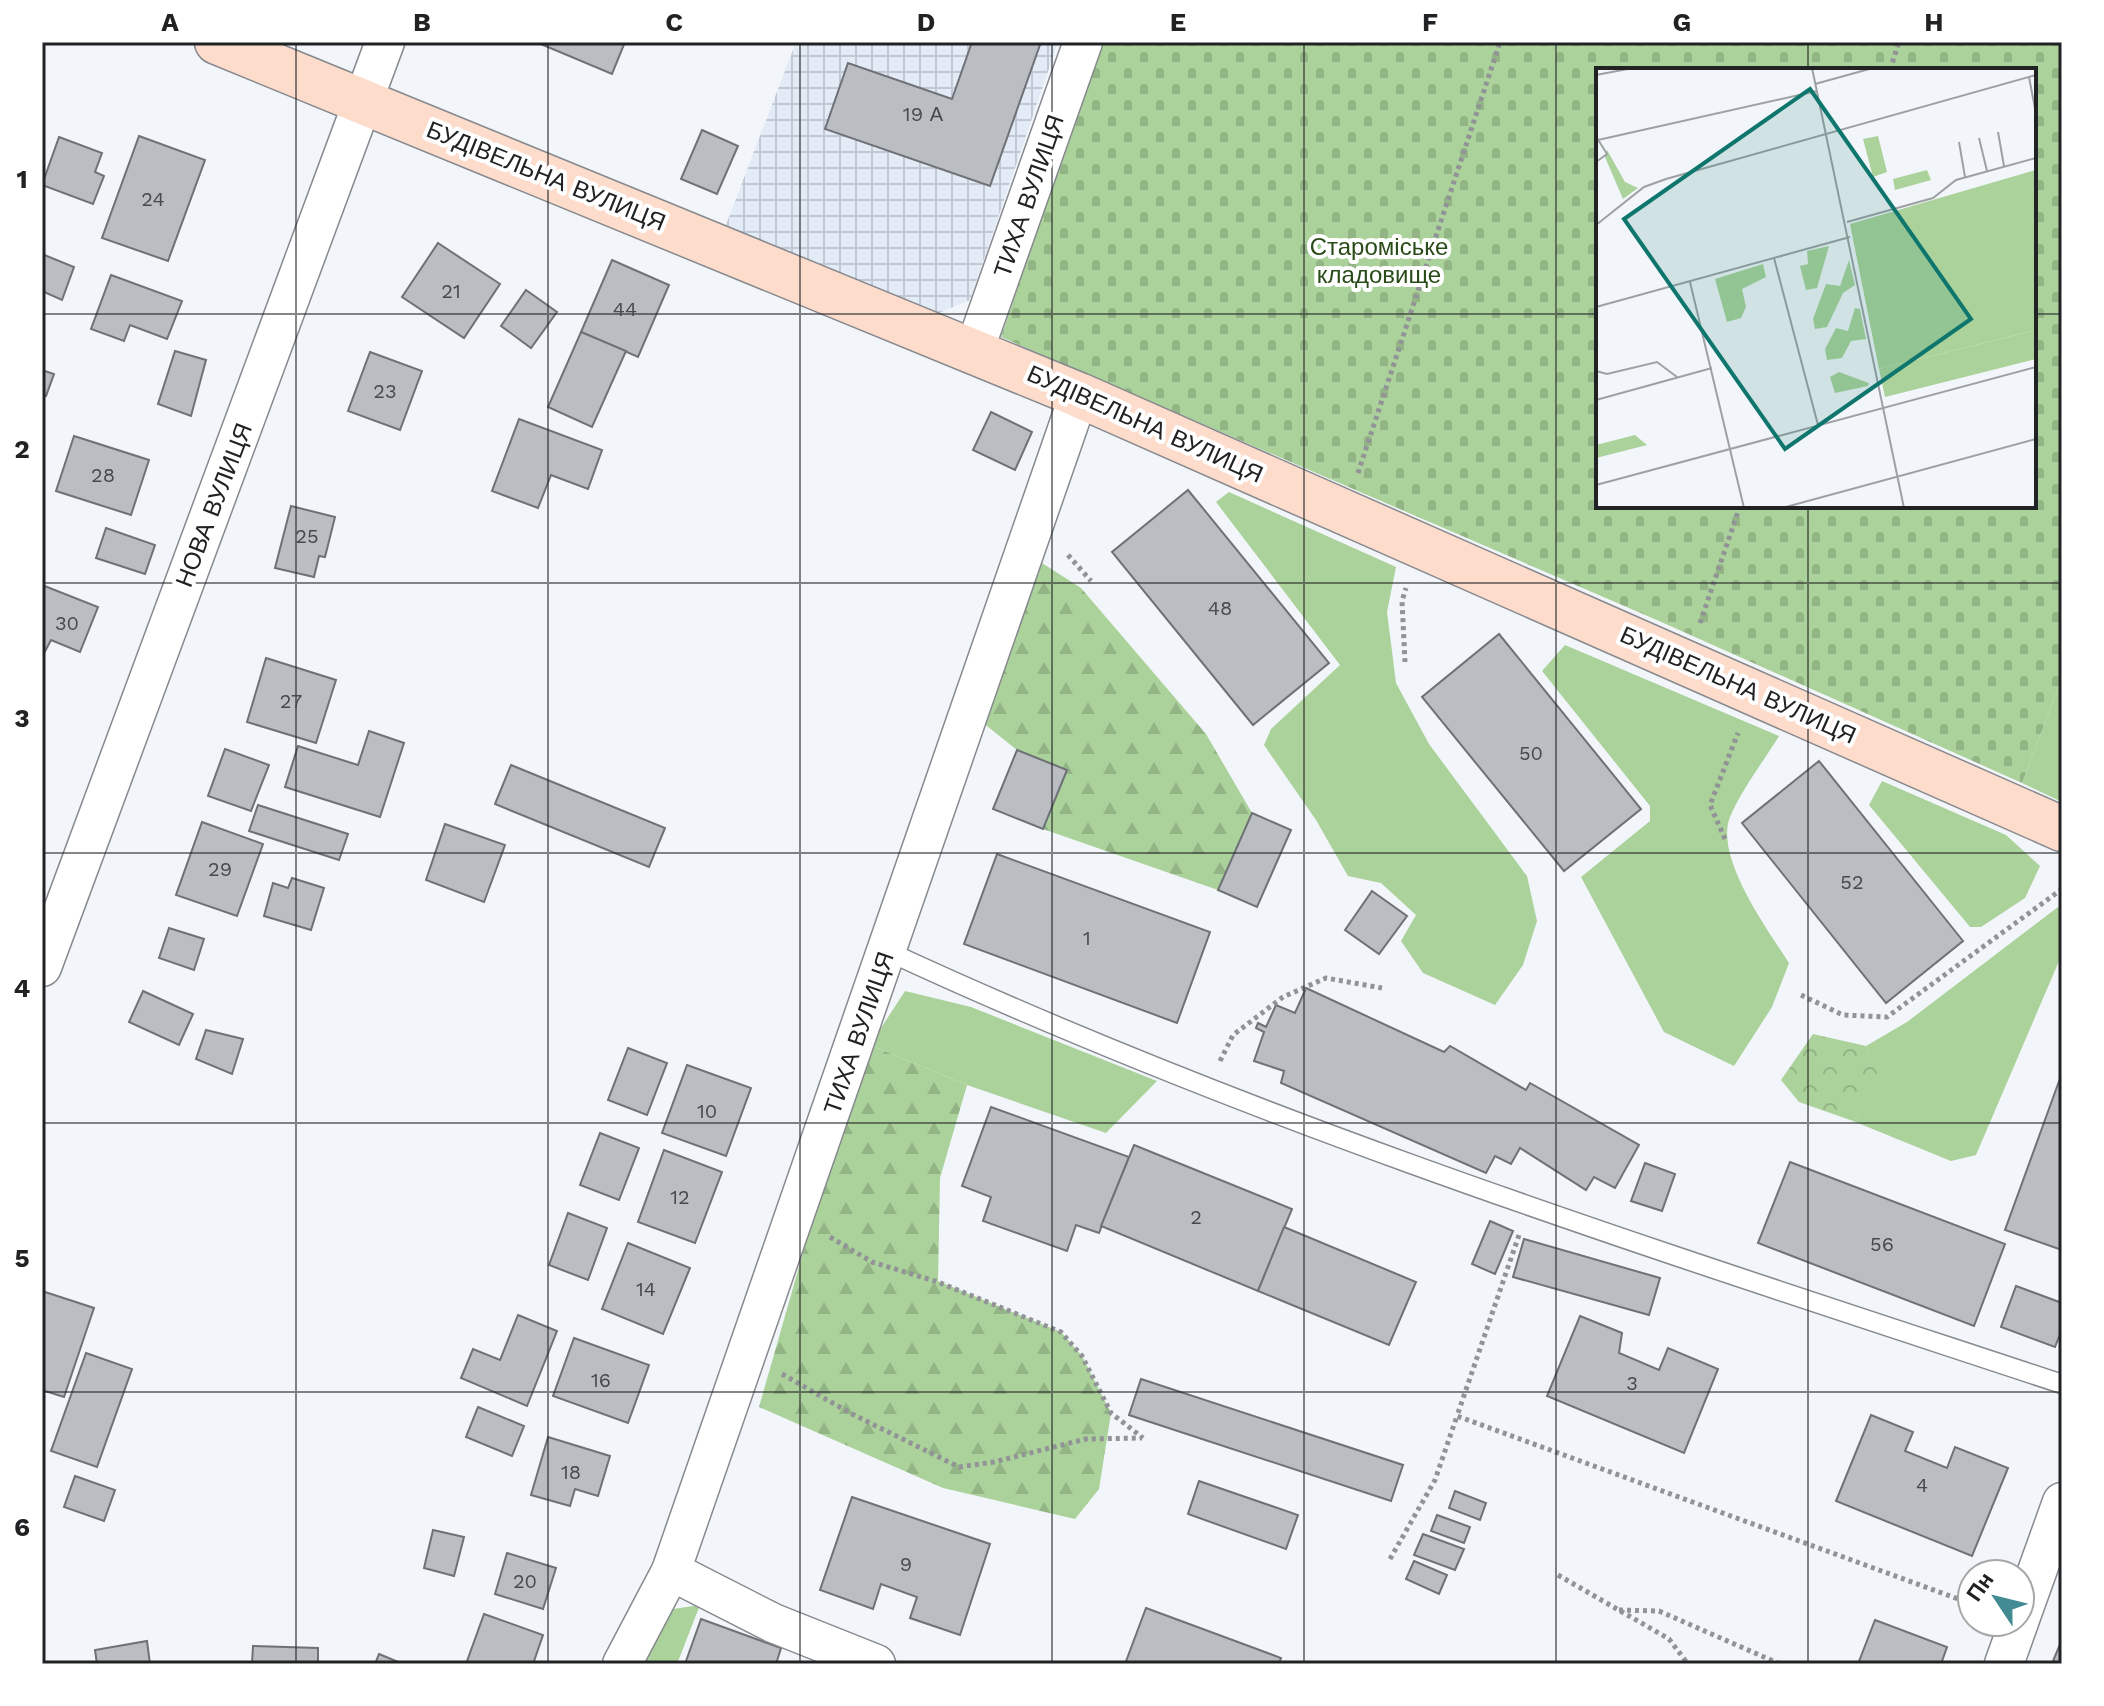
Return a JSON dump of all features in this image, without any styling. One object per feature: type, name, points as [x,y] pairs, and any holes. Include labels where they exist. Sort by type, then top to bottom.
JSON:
[{"type":"street","name":"БУДІВЕЛЬНА ВУЛИЦЯ","points":[[217,42],[1079,395],[2062,829]]},
{"type":"street","name":"НОВА ВУЛИЦЯ","points":[[42,967],[385,42]]},
{"type":"street","name":"ТИХА ВУЛИЦЯ","points":[[974,351],[1083,42]]},
{"type":"street","name":"ТИХА ВУЛИЦЯ","points":[[622,1664],[671,1571],[1079,395]]},
{"type":"street","points":[[2036,1575],[2062,1502]]},
{"type":"street","points":[[671,1571],[773,1623],[876,1664]]},
{"type":"street","points":[[2004,1664],[2013,1638]]},
{"type":"lane","points":[[887,951],[1056,1026],[1208,1087],[1530,1205],[2062,1384]]},
{"type":"path","points":[[1346,512],[1500,42]]},
{"type":"path","points":[[1891,68],[1899,42]]},
{"type":"path","points":[[1686,662],[1739,508]]},
{"type":"path","points":[[1405,662],[1402,601],[1419,544]]},
{"type":"path","points":[[1725,839],[1710,805],[1753,692]]},
{"type":"path","points":[[1801,995],[1843,1015],[1887,1017],[2062,889]]},
{"type":"path","points":[[1208,1087],[1233,1035],[1283,997],[1326,978],[1382,988]]},
{"type":"path","points":[[1390,1559],[1435,1480],[1530,1205]]},
{"type":"path","points":[[747,1353],[852,1414],[959,1467],[994,1462],[1086,1439],[1143,1438],[1111,1413],[1082,1356],[1061,1332],[938,1282],[872,1262],[795,1215]]},
{"type":"path","points":[[1457,1416],[1956,1598]]},
{"type":"path","points":[[1558,1575],[1669,1639],[1688,1664]]},
{"type":"path","points":[[1619,1610],[1659,1611],[1780,1664]]},
{"type":"shaded area","points":[[796,42],[847,42],[857,46],[859,42],[1058,42],[970,300],[939,313],[724,230]]},
{"type":"green space","name":"Староміське кладовище","points":[[1101,42],[2062,42],[2062,678],[2022,783],[1659,621],[1001,337]]},
{"type":"green space","points":[[1229,492],[1396,567],[1387,612],[1396,683],[1429,744],[1527,876],[1537,921],[1523,965],[1495,1005],[1423,973],[1401,941],[1416,915],[1381,883],[1348,876],[1316,820],[1264,745],[1271,729],[1340,665],[1216,502]]},
{"type":"green space","points":[[1042,563],[1081,588],[1206,734],[1252,813],[1218,890],[1043,829],[1067,770],[1017,750],[982,722]]},
{"type":"green space","points":[[1565,645],[1779,736],[1735,807],[1727,833],[1736,872],[1746,893],[1789,963],[1772,1007],[1734,1066],[1664,1032],[1581,877],[1650,821],[1650,806],[1542,671]]},
{"type":"green space","points":[[2062,678],[2062,802],[2022,783]]},
{"type":"green space","points":[[1882,781],[2006,835],[2040,866],[2025,898],[1981,927],[1970,927],[1869,805]]},
{"type":"green space","points":[[2058,907],[2062,911],[2062,954],[1976,1155],[1951,1161],[1853,1121],[1882,1079],[1866,1046],[1907,1022]]},
{"type":"green space","points":[[905,991],[971,1007],[1157,1081],[1106,1133],[967,1085],[870,1045]]},
{"type":"green space","points":[[1813,1034],[1866,1046],[1883,1079],[1853,1121],[1799,1102],[1781,1080]]},
{"type":"green space","points":[[870,1045],[967,1085],[940,1178],[938,1281],[1061,1332],[1082,1356],[1111,1413],[1099,1489],[1075,1519],[943,1488],[759,1407],[811,1225]]},
{"type":"green space","points":[[700,1605],[677,1664],[644,1664],[653,1641],[673,1609]]},
{"type":"building","points":[[536,42],[625,42],[612,74]]},
{"type":"building","points":[[972,42],[1041,42],[990,186],[825,129],[848,63],[952,99]]},
{"type":"building","points":[[702,130],[738,146],[717,194],[681,179]]},
{"type":"building","points":[[139,136],[205,160],[168,261],[102,238]]},
{"type":"building","points":[[59,137],[102,153],[95,172],[104,176],[93,204],[42,185]]},
{"type":"building","points":[[438,243],[500,284],[464,338],[402,297]]},
{"type":"building","points":[[42,254],[74,267],[62,300],[42,291]]},
{"type":"building","points":[[612,260],[669,285],[638,357],[581,332]]},
{"type":"building","points":[[111,275],[182,301],[167,339],[130,325],[124,341],[91,329]]},
{"type":"building","points":[[526,290],[557,312],[531,348],[501,326]]},
{"type":"building","points":[[581,332],[626,351],[592,427],[548,407]]},
{"type":"building","points":[[175,351],[206,360],[191,416],[158,404]]},
{"type":"building","points":[[370,352],[422,371],[400,430],[348,411]]},
{"type":"building","points":[[42,370],[54,374],[46,396],[42,395]]},
{"type":"building","points":[[991,412],[1032,432],[1015,470],[973,450]]},
{"type":"building","points":[[519,419],[602,450],[588,489],[551,475],[538,508],[492,491]]},
{"type":"building","points":[[74,436],[149,460],[131,515],[56,491]]},
{"type":"building","points":[[1188,490],[1329,663],[1253,725],[1112,552]]},
{"type":"building","points":[[291,506],[335,517],[325,557],[319,556],[314,577],[275,568]]},
{"type":"building","points":[[106,528],[155,545],[145,574],[96,558]]},
{"type":"building","points":[[42,585],[98,607],[80,652],[51,640],[42,657]]},
{"type":"building","points":[[1499,634],[1641,809],[1564,871],[1422,697]]},
{"type":"building","points":[[266,658],[336,680],[316,743],[247,722]]},
{"type":"building","points":[[369,731],[404,743],[380,817],[285,787],[298,746],[358,765]]},
{"type":"building","points":[[225,749],[269,765],[251,811],[208,796]]},
{"type":"building","points":[[1017,750],[1067,770],[1043,829],[993,809]]},
{"type":"building","points":[[1819,761],[1963,941],[1886,1003],[1742,823]]},
{"type":"building","points":[[511,765],[665,828],[649,867],[495,804]]},
{"type":"building","points":[[258,805],[348,834],[339,860],[249,831]]},
{"type":"building","points":[[1252,813],[1291,830],[1257,907],[1218,890]]},
{"type":"building","points":[[202,822],[263,844],[237,916],[176,895]]},
{"type":"building","points":[[445,824],[505,845],[484,902],[426,880]]},
{"type":"building","points":[[997,854],[1210,932],[1177,1023],[964,944]]},
{"type":"building","points":[[292,878],[324,888],[311,930],[264,916],[273,883],[288,888]]},
{"type":"building","points":[[1372,891],[1407,916],[1379,954],[1345,930]]},
{"type":"building","points":[[169,928],[204,939],[194,970],[159,958]]},
{"type":"building","points":[[1306,988],[1444,1052],[1450,1046],[1526,1090],[1530,1083],[1639,1145],[1615,1188],[1594,1177],[1586,1190],[1520,1148],[1511,1164],[1495,1156],[1486,1173],[1281,1083],[1284,1071],[1254,1061],[1264,1032],[1256,1028],[1258,1023],[1266,1027],[1276,1005],[1295,1013]]},
{"type":"building","points":[[143,991],[193,1014],[179,1045],[129,1022]]},
{"type":"building","points":[[206,1030],[243,1039],[232,1074],[196,1059]]},
{"type":"building","points":[[628,1048],[667,1063],[647,1115],[608,1100]]},
{"type":"building","points":[[687,1065],[751,1088],[726,1156],[662,1133]]},
{"type":"building","points":[[2062,1073],[2062,1250],[2005,1230]]},
{"type":"building","points":[[991,1107],[1129,1157],[1099,1233],[1076,1225],[1067,1251],[983,1221],[991,1197],[962,1186]]},
{"type":"building","points":[[600,1133],[639,1148],[619,1200],[580,1185]]},
{"type":"building","points":[[1134,1145],[1292,1209],[1258,1291],[1101,1226]]},
{"type":"building","points":[[664,1150],[722,1172],[695,1243],[638,1222]]},
{"type":"building","points":[[1790,1162],[2005,1244],[1974,1326],[1758,1243]]},
{"type":"building","points":[[1645,1163],[1675,1174],[1662,1211],[1631,1201]]},
{"type":"building","points":[[568,1213],[607,1228],[588,1280],[549,1265]]},
{"type":"building","points":[[1490,1221],[1513,1231],[1495,1274],[1472,1264]]},
{"type":"building","points":[[1284,1227],[1416,1282],[1389,1345],[1258,1291]]},
{"type":"building","points":[[1524,1239],[1660,1278],[1649,1315],[1513,1277]]},
{"type":"building","points":[[628,1243],[690,1268],[663,1334],[602,1309]]},
{"type":"building","points":[[2016,1286],[2062,1303],[2062,1329],[2055,1347],[2001,1327]]},
{"type":"building","points":[[42,1291],[94,1308],[64,1397],[42,1390]]},
{"type":"building","points":[[518,1315],[557,1331],[527,1406],[461,1378],[473,1349],[500,1360]]},
{"type":"building","points":[[1580,1316],[1622,1333],[1619,1353],[1659,1370],[1668,1348],[1718,1369],[1684,1453],[1547,1396]]},
{"type":"building","points":[[574,1338],[649,1365],[628,1423],[553,1396]]},
{"type":"building","points":[[86,1353],[132,1369],[97,1467],[51,1451]]},
{"type":"building","points":[[1141,1379],[1403,1465],[1391,1501],[1129,1415]]},
{"type":"building","points":[[478,1407],[524,1426],[512,1456],[466,1437]]},
{"type":"building","points":[[1871,1415],[1913,1432],[1905,1451],[1947,1468],[1955,1447],[2008,1468],[1972,1556],[1836,1501]]},
{"type":"building","points":[[548,1437],[610,1456],[598,1496],[575,1489],[570,1506],[531,1495]]},
{"type":"building","points":[[75,1476],[115,1490],[104,1521],[64,1507]]},
{"type":"building","points":[[1199,1481],[1298,1515],[1286,1549],[1188,1514]]},
{"type":"building","points":[[1455,1491],[1486,1503],[1480,1520],[1449,1508]]},
{"type":"building","points":[[852,1497],[990,1544],[960,1635],[910,1618],[917,1597],[881,1584],[873,1609],[820,1590]]},
{"type":"building","points":[[1437,1515],[1470,1527],[1464,1543],[1431,1531]]},
{"type":"building","points":[[433,1530],[464,1537],[454,1576],[424,1568]]},
{"type":"building","points":[[1423,1534],[1464,1549],[1455,1570],[1414,1555]]},
{"type":"building","points":[[507,1553],[556,1568],[543,1609],[495,1594]]},
{"type":"building","points":[[1414,1561],[1447,1575],[1439,1594],[1406,1579]]},
{"type":"building","points":[[1146,1608],[1281,1658],[1279,1664],[1125,1664]]},
{"type":"building","points":[[484,1614],[543,1635],[533,1664],[466,1664]]},
{"type":"building","points":[[701,1619],[781,1648],[776,1664],[685,1664]]},
{"type":"building","points":[[1875,1620],[1947,1647],[1941,1664],[1858,1664]]},
{"type":"building","points":[[147,1641],[150,1664],[97,1664],[95,1650]]},
{"type":"building","points":[[2061,1642],[2062,1664],[2060,1664],[2053,1661]]},
{"type":"building","points":[[253,1646],[318,1648],[318,1664],[252,1664]]},
{"type":"building","points":[[379,1654],[403,1664],[375,1664]]}]
